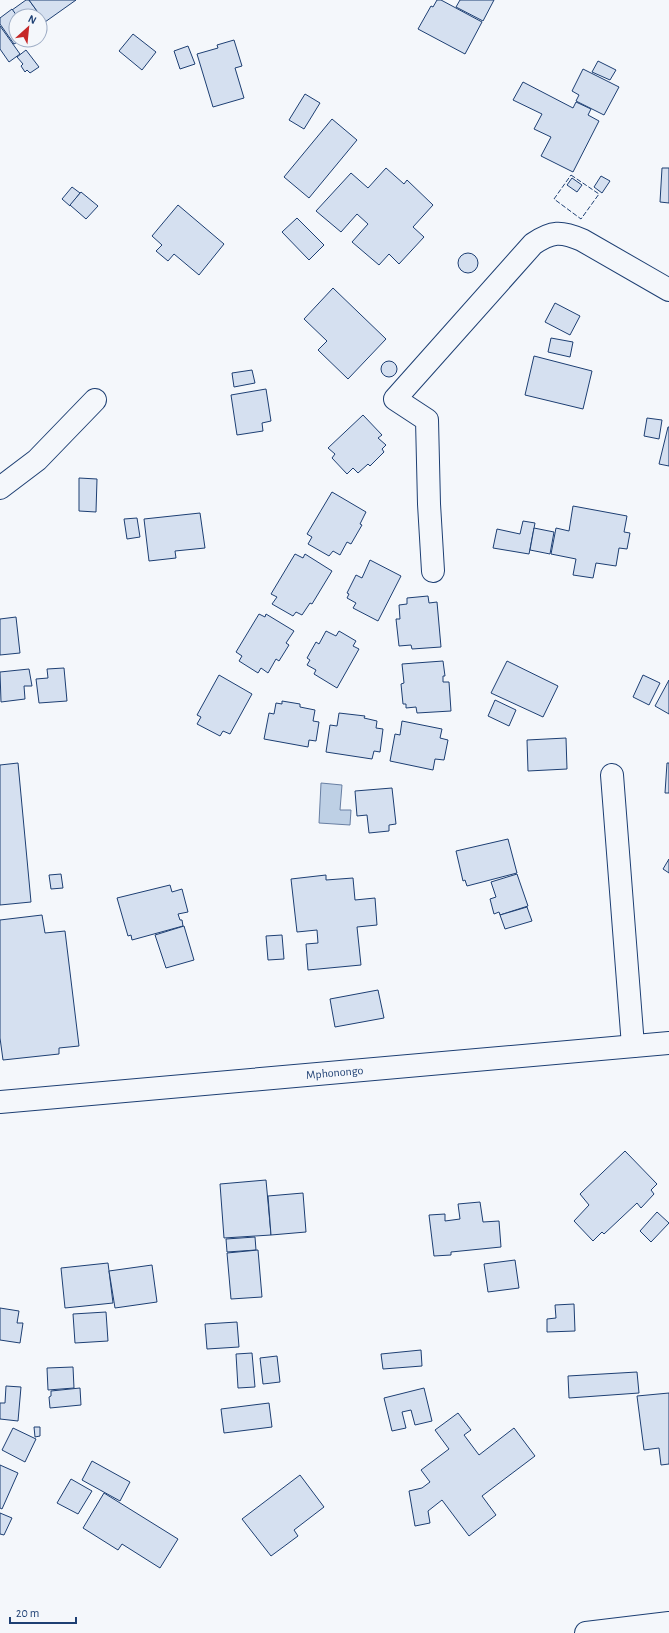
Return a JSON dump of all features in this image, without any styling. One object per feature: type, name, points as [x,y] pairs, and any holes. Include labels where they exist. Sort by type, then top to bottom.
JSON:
[{"type":"street","points":[[433,572],[429,504],[427,420],[395,399],[533,244],[544,236],[557,233],[570,234],[669,290]]},
{"type":"street","points":[[0,488],[37,460],[95,400]]},
{"type":"street","points":[[612,775],[633,1046]]},
{"type":"street","name":"Mphonongo","points":[[0,1102],[669,1043]]},
{"type":"street","points":[[586,1633],[669,1623]]},
{"type":"water","points":[[321,783],[342,785],[340,810],[351,810],[350,825],[319,823]]},
{"type":"building","points":[[26,0],[29,0],[35,8],[15,8]]},
{"type":"building","points":[[29,0],[76,0],[48,20],[48,8],[35,8]]},
{"type":"building","points":[[437,0],[441,0],[482,22],[465,54],[418,29],[431,6],[433,7]]},
{"type":"building","points":[[460,0],[494,0],[483,21],[456,7]]},
{"type":"building","points":[[8,12],[8,35],[0,24],[0,18]]},
{"type":"building","points":[[0,26],[8,37],[8,48],[16,48],[20,54],[9,62],[0,49]]},
{"type":"building","points":[[133,34],[156,52],[142,70],[119,51]]},
{"type":"building","points":[[234,40],[242,66],[235,68],[244,98],[213,107],[197,54],[218,48],[217,45]]},
{"type":"building","points":[[188,46],[195,64],[180,69],[174,51]]},
{"type":"building","points":[[26,50],[39,67],[30,73],[27,70],[25,72],[21,66],[23,64],[17,57]]},
{"type":"building","points":[[598,61],[616,70],[610,80],[592,72]]},
{"type":"building","points":[[583,69],[619,87],[604,115],[576,101],[579,95],[572,91]]},
{"type":"building","points":[[523,82],[573,108],[576,102],[591,109],[588,115],[599,121],[573,172],[541,156],[551,137],[534,129],[542,114],[513,100]]},
{"type":"building","points":[[305,94],[320,103],[304,129],[289,120]]},
{"type":"building","points":[[332,119],[357,140],[309,198],[284,177]]},
{"type":"building","points":[[386,168],[404,184],[407,180],[433,205],[413,227],[424,237],[399,264],[389,254],[379,265],[352,242],[368,224],[357,214],[341,232],[316,211],[351,173],[368,188]]},
{"type":"building","points":[[662,168],[669,168],[669,203],[660,202]]},
{"type":"building","points":[[601,176],[610,181],[602,193],[594,187]]},
{"type":"building","points":[[572,178],[582,185],[577,192],[567,185]]},
{"type":"building","points":[[72,187],[80,193],[70,206],[62,199]]},
{"type":"building","points":[[81,192],[98,206],[86,219],[70,205]]},
{"type":"building","points":[[178,205],[224,244],[199,275],[174,254],[168,261],[156,251],[162,245],[152,236]]},
{"type":"building","points":[[297,218],[324,245],[309,260],[282,232]]},
{"type":"building","points":[[464,253],[472,253],[478,259],[478,267],[472,273],[464,273],[458,267],[458,259]]},
{"type":"building","points":[[333,288],[386,339],[348,379],[318,350],[327,341],[304,319]]},
{"type":"building","points":[[555,303],[580,316],[570,335],[545,322]]},
{"type":"building","points":[[551,338],[573,342],[570,357],[548,352]]},
{"type":"building","points":[[534,356],[592,371],[583,409],[525,395]]},
{"type":"building","points":[[389,361],[396,366],[397,369],[392,376],[389,377],[382,372],[381,369],[386,362]]},
{"type":"building","points":[[252,370],[255,383],[234,387],[232,373]]},
{"type":"building","points":[[266,389],[271,421],[262,423],[263,431],[237,435],[231,395]]},
{"type":"building","points":[[363,415],[382,435],[378,438],[386,445],[382,449],[384,452],[370,466],[368,464],[358,473],[353,468],[347,474],[332,458],[335,454],[328,448]]},
{"type":"building","points":[[647,418],[662,420],[659,439],[644,436]]},
{"type":"building","points":[[669,427],[669,466],[659,464]]},
{"type":"building","points":[[79,478],[97,479],[96,512],[79,511]]},
{"type":"building","points":[[332,492],[366,512],[360,524],[362,525],[351,544],[347,542],[340,555],[333,551],[329,556],[308,544],[312,537],[307,534]]},
{"type":"building","points":[[573,506],[627,516],[624,532],[630,533],[627,549],[619,548],[616,566],[596,563],[593,578],[573,575],[576,559],[551,554],[556,528],[569,531]]},
{"type":"building","points":[[200,513],[205,548],[175,551],[176,558],[149,561],[144,519]]},
{"type":"building","points":[[137,518],[140,537],[127,539],[124,519]]},
{"type":"building","points":[[523,521],[535,523],[529,554],[493,548],[497,529],[520,534]]},
{"type":"building","points":[[534,528],[554,532],[550,554],[530,550]]},
{"type":"building","points":[[295,554],[303,558],[305,554],[332,571],[312,604],[310,603],[302,615],[296,612],[293,616],[272,604],[277,597],[271,594]]},
{"type":"building","points":[[370,560],[401,576],[378,621],[353,608],[356,603],[347,598],[349,594],[347,593],[356,575],[362,578]]},
{"type":"building","points":[[428,596],[429,603],[437,602],[441,647],[412,649],[411,645],[399,646],[396,619],[400,619],[399,605],[407,604],[407,598]]},
{"type":"building","points":[[259,614],[265,617],[266,614],[294,631],[286,643],[289,645],[279,661],[276,659],[268,673],[261,668],[258,673],[239,661],[242,656],[236,652]]},
{"type":"building","points":[[16,617],[20,653],[0,655],[0,619]]},
{"type":"building","points":[[326,631],[336,636],[339,631],[356,641],[353,646],[359,649],[337,688],[314,674],[316,670],[307,665],[310,660],[307,658],[316,642],[319,644]]},
{"type":"building","points":[[443,661],[445,676],[443,676],[443,682],[449,682],[451,711],[417,713],[416,707],[406,708],[406,704],[403,704],[401,684],[404,683],[402,664]]},
{"type":"building","points":[[507,661],[558,686],[543,717],[491,693]]},
{"type":"building","points":[[64,668],[67,701],[39,703],[36,679],[48,678],[47,669]]},
{"type":"building","points":[[29,669],[32,686],[24,686],[25,699],[1,702],[0,672]]},
{"type":"building","points":[[219,675],[252,694],[230,734],[223,731],[220,736],[197,724],[201,717],[197,715]]},
{"type":"building","points":[[643,675],[660,683],[649,705],[633,697]]},
{"type":"building","points":[[669,680],[669,714],[655,706]]},
{"type":"building","points":[[495,700],[516,710],[509,726],[488,716]]},
{"type":"building","points":[[282,701],[300,704],[300,707],[315,710],[313,721],[319,722],[316,741],[309,740],[308,747],[264,739],[269,713],[274,714],[276,703],[282,704]]},
{"type":"building","points":[[339,713],[365,716],[364,718],[377,721],[376,728],[383,729],[380,752],[374,751],[372,759],[326,752],[330,725],[337,726]]},
{"type":"building","points":[[402,721],[442,729],[440,738],[448,740],[444,760],[435,759],[433,770],[390,761],[395,734],[400,735]]},
{"type":"building","points":[[566,738],[567,769],[528,771],[527,740]]},
{"type":"building","points":[[18,763],[31,902],[0,905],[0,765]]},
{"type":"building","points":[[667,763],[669,763],[669,793],[665,793]]},
{"type":"building","points":[[392,788],[396,824],[389,825],[389,831],[369,833],[367,815],[357,816],[355,791]]},
{"type":"building","points":[[508,839],[517,873],[467,886],[465,880],[463,881],[456,851]]},
{"type":"building","points":[[669,859],[669,873],[663,869]]},
{"type":"building","points":[[61,874],[63,888],[51,889],[49,875]]},
{"type":"building","points":[[517,874],[528,906],[500,915],[499,912],[494,914],[490,899],[496,897],[491,882]]},
{"type":"building","points":[[326,875],[326,880],[353,878],[355,900],[375,898],[377,925],[357,927],[361,965],[308,970],[306,944],[318,943],[317,930],[297,932],[291,879]]},
{"type":"building","points":[[170,885],[172,892],[182,889],[188,912],[178,914],[180,920],[182,920],[183,926],[132,940],[131,935],[128,936],[117,898]]},
{"type":"building","points":[[527,907],[532,921],[505,929],[500,915]]},
{"type":"building","points":[[42,915],[45,933],[65,931],[79,1046],[59,1048],[59,1054],[3,1060],[0,1038],[0,920]]},
{"type":"building","points":[[184,926],[194,960],[166,968],[155,935]]},
{"type":"building","points":[[282,935],[284,959],[268,960],[266,936]]},
{"type":"building","points":[[378,990],[384,1018],[335,1027],[330,999]]},
{"type":"building","points":[[625,1151],[657,1184],[651,1190],[654,1194],[641,1208],[637,1203],[604,1234],[602,1232],[593,1241],[574,1221],[589,1205],[580,1194]]},
{"type":"building","points":[[266,1180],[271,1235],[224,1238],[220,1184]]},
{"type":"building","points":[[303,1193],[306,1232],[271,1235],[268,1196]]},
{"type":"building","points":[[480,1202],[483,1222],[499,1221],[501,1247],[451,1252],[451,1255],[434,1256],[429,1215],[445,1214],[445,1221],[460,1219],[458,1204]]},
{"type":"building","points":[[657,1212],[669,1223],[651,1242],[640,1231]]},
{"type":"building","points":[[255,1237],[256,1250],[227,1252],[226,1239]]},
{"type":"building","points":[[258,1250],[262,1297],[231,1299],[227,1253]]},
{"type":"building","points":[[515,1260],[519,1288],[488,1292],[484,1264]]},
{"type":"building","points":[[108,1263],[113,1303],[65,1308],[61,1268]]},
{"type":"building","points":[[152,1265],[157,1302],[115,1308],[109,1271]]},
{"type":"building","points":[[574,1304],[575,1331],[547,1332],[547,1319],[556,1318],[555,1305]]},
{"type":"building","points":[[0,1308],[19,1311],[17,1323],[23,1323],[20,1343],[0,1340]]},
{"type":"building","points":[[106,1312],[108,1341],[75,1343],[73,1314]]},
{"type":"building","points":[[237,1322],[239,1347],[207,1349],[205,1324]]},
{"type":"building","points":[[421,1350],[422,1366],[383,1369],[381,1354]]},
{"type":"building","points":[[252,1353],[255,1387],[238,1388],[236,1354]]},
{"type":"building","points":[[277,1356],[280,1382],[263,1384],[260,1358]]},
{"type":"building","points":[[73,1367],[74,1388],[48,1390],[47,1368]]},
{"type":"building","points":[[637,1372],[639,1393],[569,1398],[568,1376]]},
{"type":"building","points":[[6,1386],[21,1387],[18,1421],[0,1419],[0,1403],[5,1403]]},
{"type":"building","points":[[80,1388],[81,1405],[50,1408],[49,1397],[51,1396],[51,1391]]},
{"type":"building","points":[[424,1388],[432,1421],[415,1425],[411,1410],[402,1412],[406,1428],[392,1431],[384,1398]]},
{"type":"building","points":[[669,1393],[669,1464],[661,1465],[659,1448],[644,1450],[637,1396]]},
{"type":"building","points":[[269,1403],[272,1427],[224,1433],[221,1409]]},
{"type":"building","points":[[458,1413],[471,1430],[464,1435],[479,1455],[514,1428],[535,1456],[482,1496],[496,1515],[469,1536],[442,1500],[428,1511],[430,1523],[415,1526],[409,1491],[422,1488],[430,1482],[421,1470],[449,1449],[435,1430]]},
{"type":"building","points":[[34,1427],[40,1427],[40,1436],[35,1437]]},
{"type":"building","points":[[13,1428],[36,1439],[25,1462],[2,1450]]},
{"type":"building","points":[[92,1461],[130,1482],[120,1501],[82,1480]]},
{"type":"building","points":[[0,1465],[18,1473],[2,1509],[0,1508]]},
{"type":"building","points":[[300,1475],[324,1507],[294,1530],[298,1536],[271,1556],[242,1519]]},
{"type":"building","points":[[71,1479],[92,1491],[78,1514],[57,1503]]},
{"type":"building","points":[[104,1493],[178,1539],[160,1568],[122,1544],[118,1550],[83,1528]]},
{"type":"building","points":[[0,1513],[12,1518],[4,1535],[0,1534]]},
{"type":"fence","points":[[571,175],[599,194],[581,219],[554,199],[571,175]]}]
